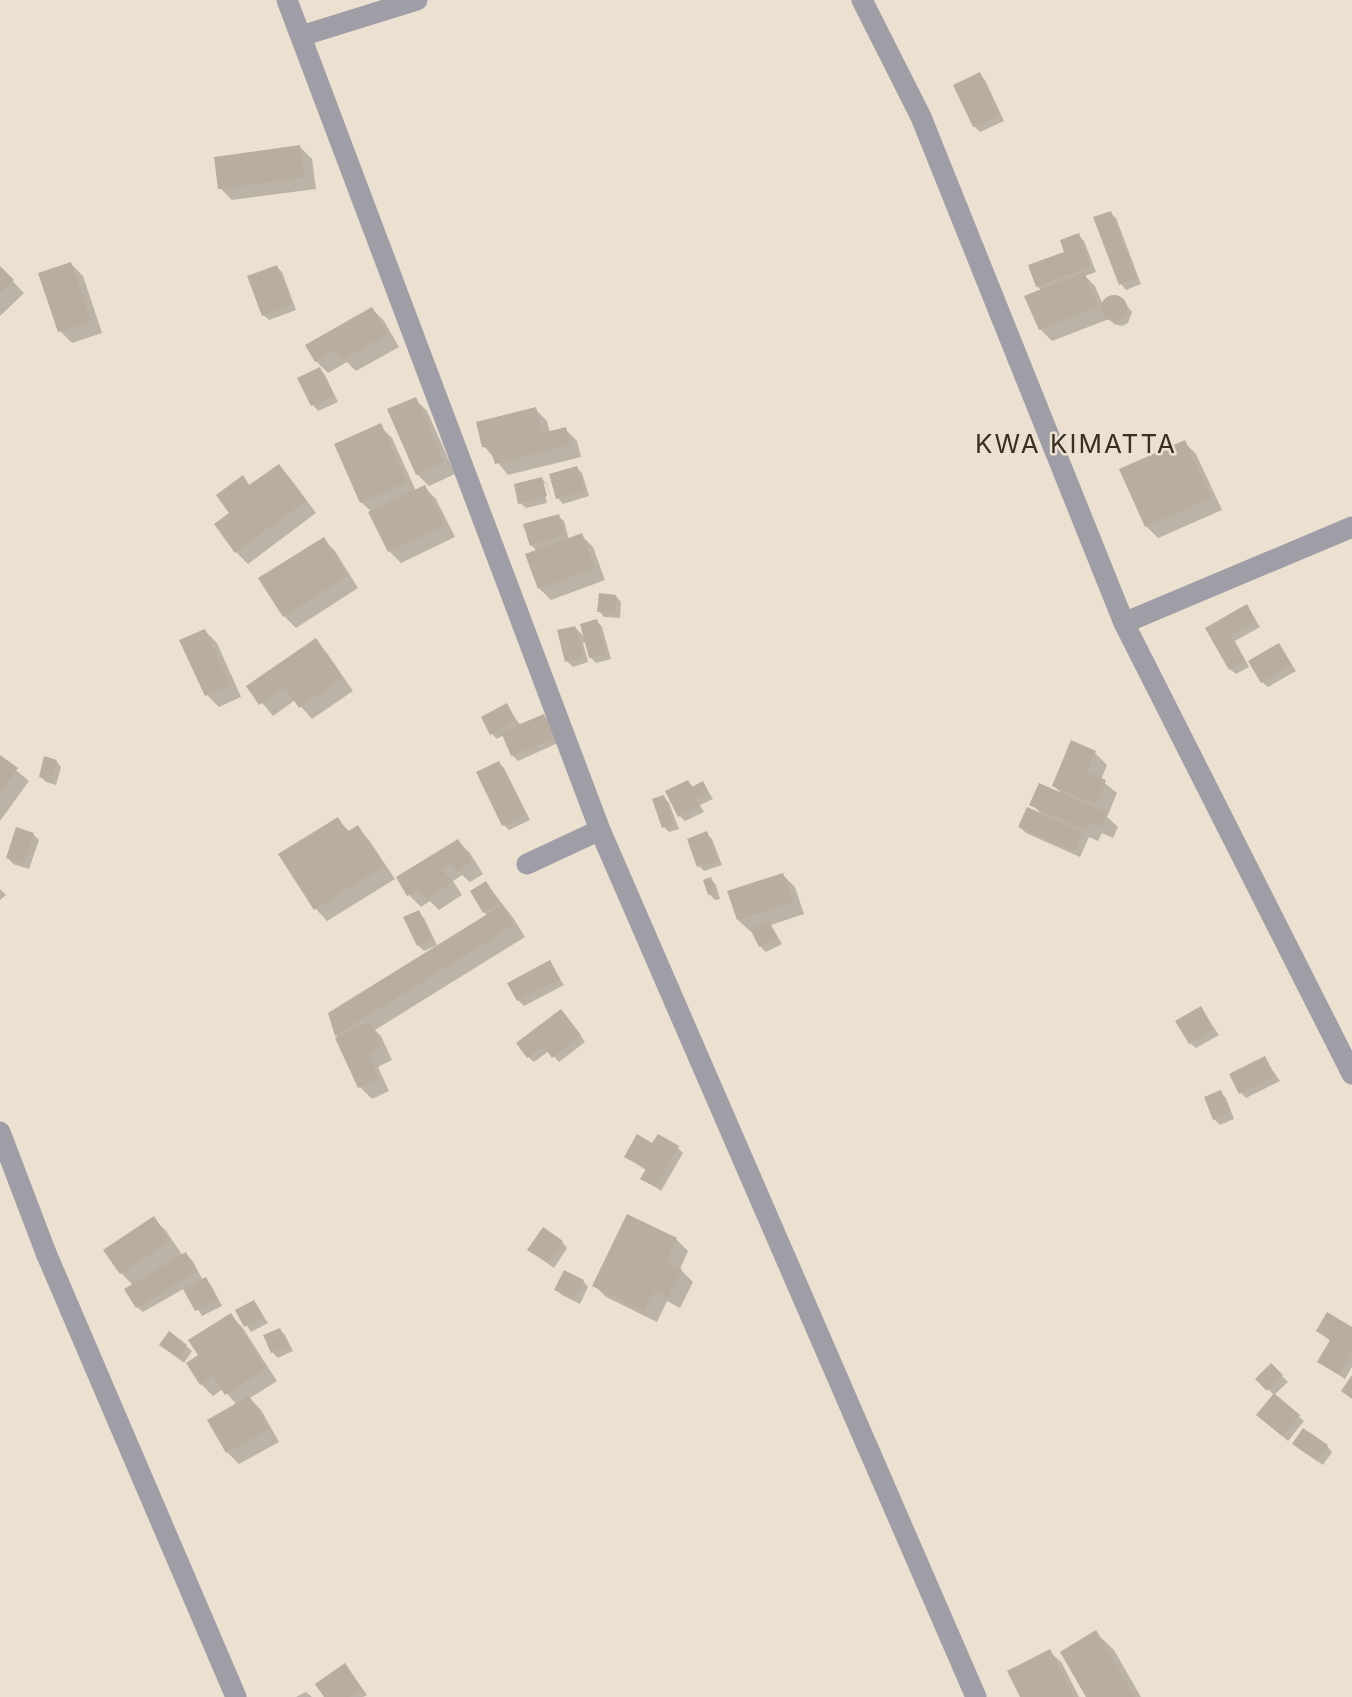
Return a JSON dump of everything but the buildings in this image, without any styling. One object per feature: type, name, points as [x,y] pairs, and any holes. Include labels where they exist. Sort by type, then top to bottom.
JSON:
[{"type":"street","points":[[287,0],[600,830],[976,1697]]},
{"type":"street","points":[[301,36],[417,0]]},
{"type":"street","points":[[862,0],[921,117],[1124,623],[1352,1074]]},
{"type":"street","points":[[1124,623],[1352,527]]},
{"type":"street","points":[[527,864],[600,830]]},
{"type":"street","points":[[0,1132],[46,1253],[236,1697]]},
{"type":"district","name":"KWA KIMATTA","points":[[1076,444]]}]
